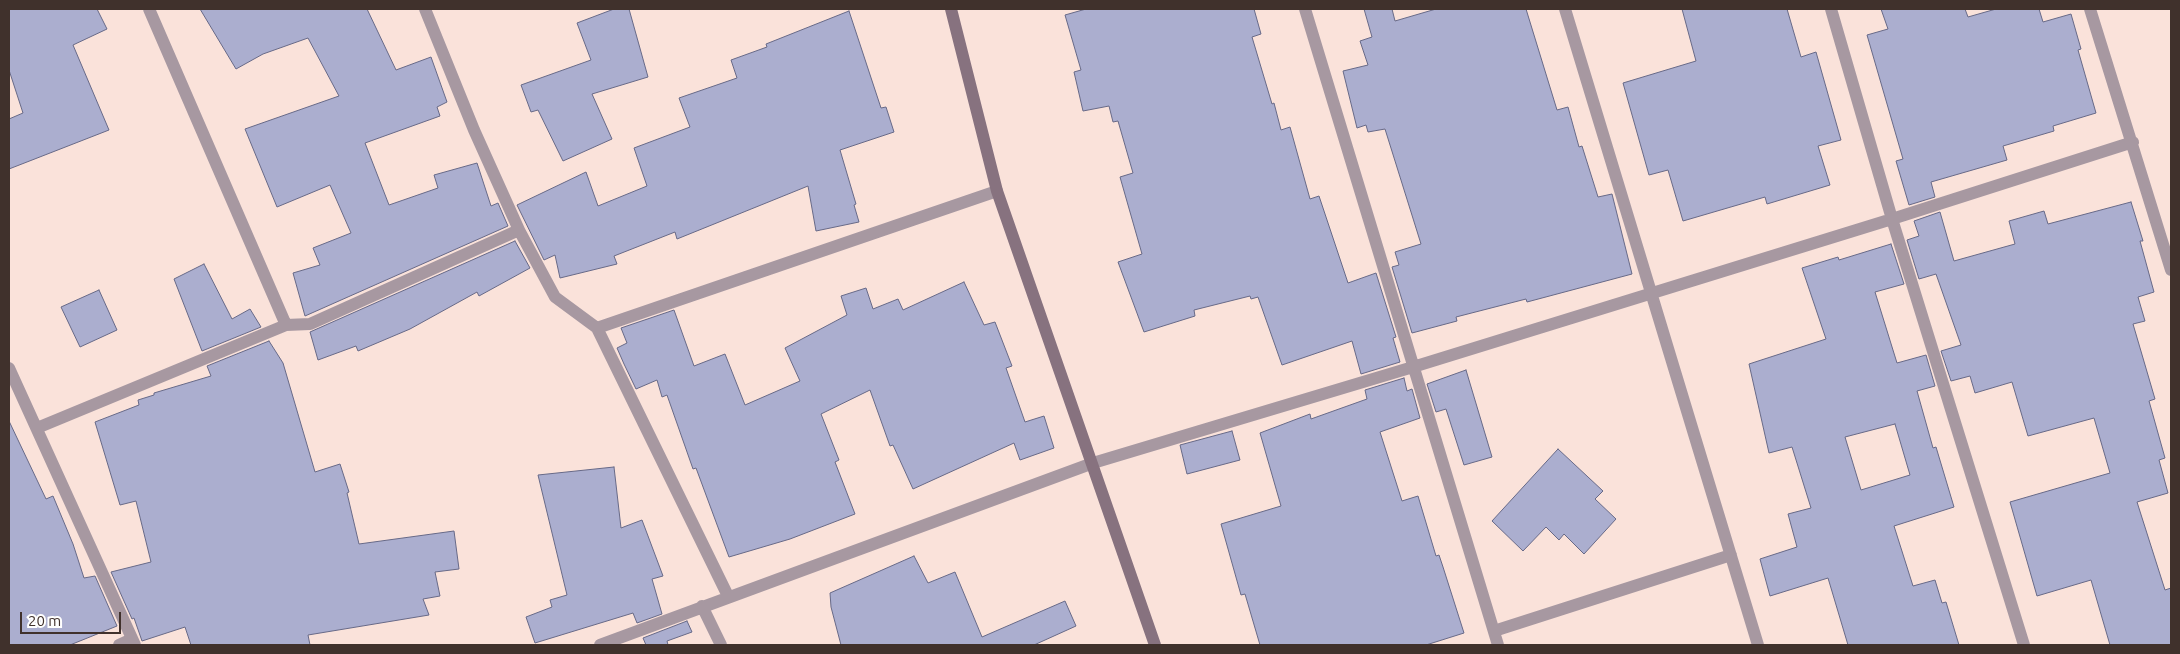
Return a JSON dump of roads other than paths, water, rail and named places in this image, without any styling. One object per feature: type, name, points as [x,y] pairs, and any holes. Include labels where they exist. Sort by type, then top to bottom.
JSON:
[{"type":"street","points":[[149,9],[286,324]]},
{"type":"street","points":[[425,9],[474,130],[519,230],[555,297],[597,328],[728,596]]},
{"type":"street","points":[[951,9],[997,191],[1156,645]]},
{"type":"street","points":[[1305,9],[1412,367],[1498,645]]},
{"type":"street","points":[[1565,9],[1758,645]]},
{"type":"street","points":[[1831,9],[1892,219],[2024,645]]},
{"type":"street","points":[[2090,9],[2133,142],[2171,270]]},
{"type":"street","points":[[600,645],[728,596],[1093,463],[1892,219],[2133,142]]},
{"type":"street","points":[[597,328],[997,191]]},
{"type":"street","points":[[37,428],[286,324],[310,324],[519,230]]},
{"type":"street","points":[[9,368],[134,642],[119,645]]},
{"type":"street","points":[[1494,631],[1731,555]]},
{"type":"street","points":[[702,606],[721,645]]}]
